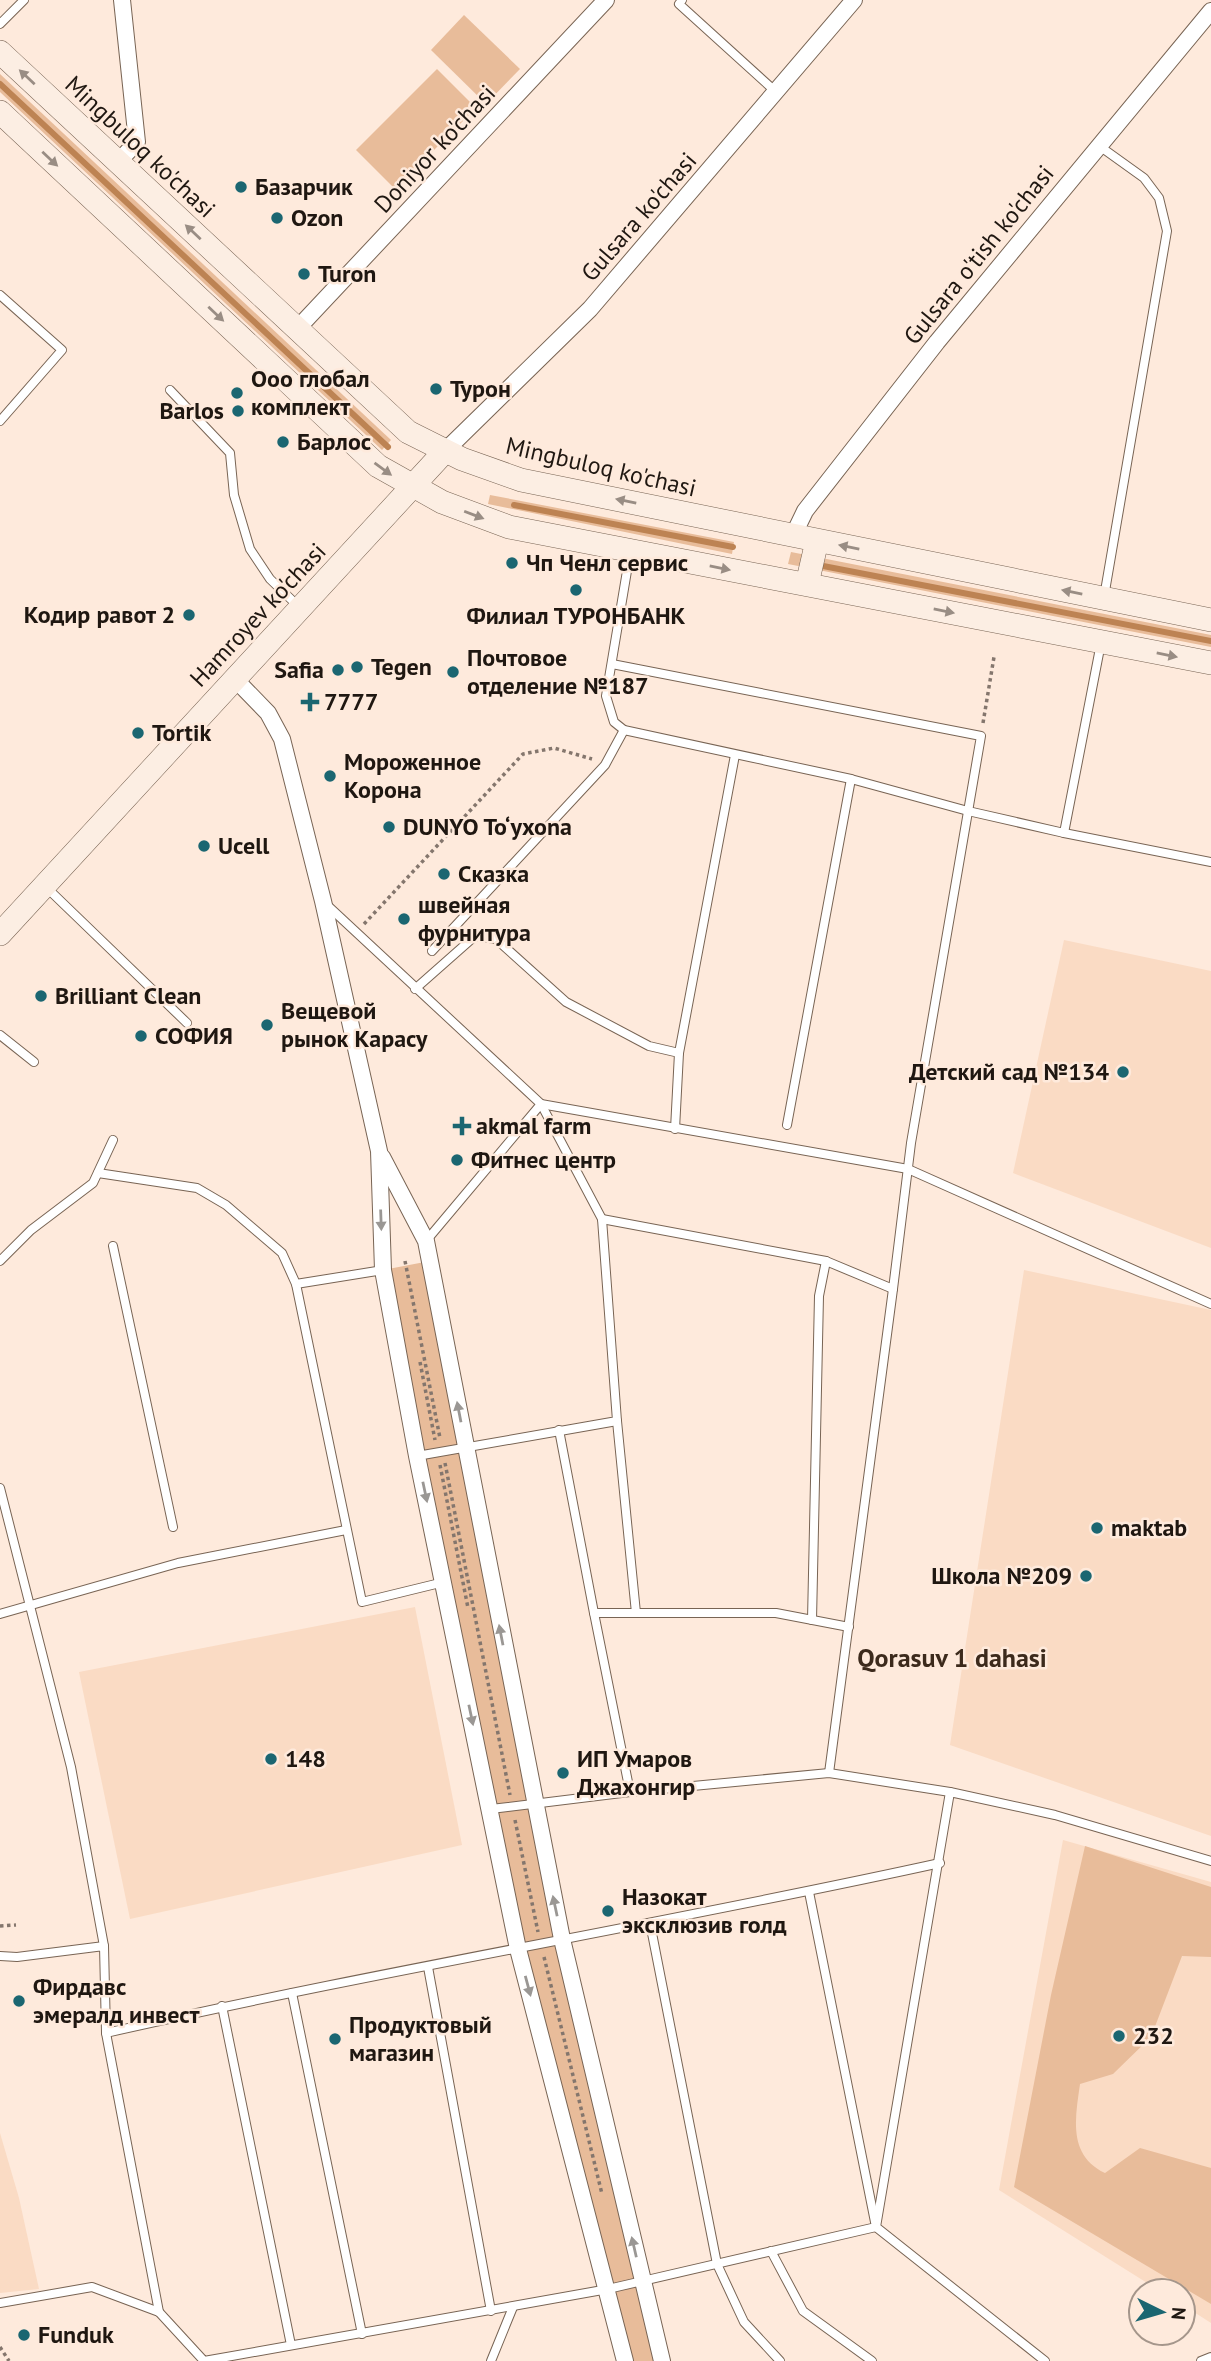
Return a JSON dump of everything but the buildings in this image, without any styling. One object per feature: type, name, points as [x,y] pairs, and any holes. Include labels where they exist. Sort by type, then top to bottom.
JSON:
[{"type":"main road","name":"Mingbuloq ko'chasi","points":[[0,52],[408,432],[445,451],[521,480],[1104,598],[1211,617]]},
{"type":"main road","points":[[0,112],[378,466],[412,487],[475,516],[509,527],[1211,663]]},
{"type":"main road","name":"Hamroyev ko'chasi","points":[[6,924],[445,451]]},
{"type":"main road","points":[[807,584],[817,541]]},
{"type":"street","points":[[118,162],[137,142],[122,0]]},
{"type":"street","name":"Doniyor ko'chasi","points":[[297,329],[606,0]]},
{"type":"street","name":"Gulsara ko'chasi","points":[[445,451],[590,309],[854,0]]},
{"type":"street","name":"Gulsara o'tish ko'chasi","points":[[793,536],[805,511],[1098,145],[1211,11]]},
{"type":"street","points":[[235,679],[268,713],[282,739],[323,901],[379,1152],[383,1270],[417,1456],[518,1949],[625,2361]]},
{"type":"street","points":[[379,1152],[426,1241],[562,1939],[662,2361]]},
{"type":"lane","points":[[0,24],[24,0]]},
{"type":"lane","points":[[682,0],[679,4],[776,92]]},
{"type":"lane","points":[[1098,145],[1144,178],[1159,198],[1167,231],[1104,598]]},
{"type":"lane","points":[[0,295],[62,350],[0,421]]},
{"type":"lane","points":[[170,390],[230,453],[234,495],[250,549],[270,579],[300,608]]},
{"type":"lane","points":[[631,551],[606,696],[614,722],[624,730],[851,779],[968,811],[1064,833],[1211,862]]},
{"type":"lane","points":[[1064,833],[1101,642]]},
{"type":"lane","points":[[612,664],[981,736],[908,1169],[829,1773]]},
{"type":"lane","points":[[432,951],[605,765],[624,730]]},
{"type":"lane","points":[[675,1129],[679,1054],[736,755]]},
{"type":"lane","points":[[787,1125],[851,779]]},
{"type":"lane","points":[[44,885],[187,1023]]},
{"type":"lane","points":[[323,901],[541,1104],[602,1219],[617,1421],[636,1613]]},
{"type":"lane","points":[[415,989],[475,936],[496,939],[566,1002],[649,1046],[679,1054]]},
{"type":"lane","points":[[0,1035],[34,1062]]},
{"type":"lane","points":[[541,1104],[908,1169],[1211,1304]]},
{"type":"lane","points":[[426,1241],[541,1104]]},
{"type":"lane","points":[[0,1261],[31,1230],[93,1183],[113,1140]]},
{"type":"lane","points":[[98,1173],[197,1188],[226,1205],[282,1253],[296,1284],[362,1602],[444,1582]]},
{"type":"lane","points":[[602,1219],[826,1261],[893,1289]]},
{"type":"lane","points":[[113,1246],[173,1527]]},
{"type":"lane","points":[[812,1620],[819,1296],[826,1261]]},
{"type":"lane","points":[[296,1284],[383,1270]]},
{"type":"lane","points":[[417,1456],[617,1421]]},
{"type":"lane","points":[[559,1430],[629,1792]]},
{"type":"lane","points":[[0,1488],[71,1767],[104,1946],[106,2033],[159,2312]]},
{"type":"lane","points":[[0,1614],[178,1563],[346,1530]]},
{"type":"lane","points":[[594,1613],[776,1612],[849,1627]]},
{"type":"lane","points":[[491,1809],[534,1802],[829,1773],[950,1792],[1055,1815],[1211,1861]]},
{"type":"lane","points":[[876,2227],[950,1792]]},
{"type":"lane","points":[[106,2033],[222,2006],[809,1892],[940,1863]]},
{"type":"lane","points":[[809,1892],[876,2227],[1045,2361]]},
{"type":"lane","points":[[650,1923],[718,2264],[744,2322],[780,2361]]},
{"type":"lane","points":[[0,1956],[17,1957],[104,1946]]},
{"type":"lane","points":[[428,1967],[491,2311]]},
{"type":"lane","points":[[292,1993],[362,2334]]},
{"type":"lane","points":[[222,2006],[290,2345]]},
{"type":"lane","points":[[0,2303],[92,2287],[159,2312],[205,2361],[608,2289],[876,2227]]},
{"type":"lane","points":[[771,2251],[803,2311],[872,2361]]},
{"type":"lane","points":[[491,2361],[513,2307]]},
{"type":"lane","points":[[1201,2361],[1211,2357]]},
{"type":"path","points":[[981,736],[994,657]]},
{"type":"path","points":[[356,934],[523,754],[554,748],[582,754],[605,765]]},
{"type":"path","points":[[0,1926],[16,1925]]},
{"type":"path","points":[[0,2347],[9,2361]]},
{"type":"shaded area","points":[[464,15],[520,69],[486,104],[431,50]]},
{"type":"shaded area","points":[[437,69],[476,108],[395,189],[356,150]]},
{"type":"shaded area","points":[[0,74],[391,440],[382,450],[0,92]]},
{"type":"shaded area","points":[[490,495],[734,542],[732,554],[488,504]]},
{"type":"shaded area","points":[[791,552],[1211,635],[1211,647],[788,564]]},
{"type":"shaded area","name":"Детский сад №134","points":[[1064,940],[1211,971],[1211,1248],[1013,1173]]},
{"type":"shaded area","points":[[430,1261],[534,1802],[662,2361],[625,2361],[518,1949],[383,1270]]},
{"type":"shaded area","name":"maktab","points":[[1024,1270],[1211,1310],[1211,1836],[950,1745]]},
{"type":"shaded area","name":"148","points":[[415,1607],[462,1845],[130,1919],[79,1672]]},
{"type":"shaded area","name":"232","points":[[1063,1840],[1211,1882],[1211,2323],[1197,2314],[1197,2277],[1138,2277],[999,2190]]},
{"type":"shaded area","name":"232","points":[[1085,1846],[1211,1887],[1211,1957],[1182,1956],[1151,2037],[1113,2074],[1080,2084],[1076,2123],[1080,2146],[1085,2156],[1105,2173],[1140,2148],[1211,2168],[1211,2304],[1197,2296],[1197,2277],[1166,2277],[1014,2187],[1051,1995]]},
{"type":"shaded area","points":[[0,2133],[19,2198],[39,2289],[0,2293]]},
{"type":"waterway","points":[[0,84],[388,447]]},
{"type":"waterway","points":[[514,505],[733,547]]},
{"type":"waterway","points":[[818,565],[1211,641]]},
{"type":"place","name":"Базарчик","points":[[241,187]]},
{"type":"place","name":"Ozon","points":[[277,218]]},
{"type":"place","name":"Turon","points":[[304,274]]},
{"type":"place","name":"Турон","points":[[436,389]]},
{"type":"place","name":"Ооо глобал комплект","points":[[237,393]]},
{"type":"place","name":"Barlos","points":[[238,411]]},
{"type":"place","name":"Барлос","points":[[283,442]]},
{"type":"place","name":"Чп Ченл сервис","points":[[512,563]]},
{"type":"place","name":"Филиал ТУРОНБАНК","points":[[576,590]]},
{"type":"place","name":"Кодир равот 2","points":[[189,615]]},
{"type":"place","name":"Tegen","points":[[357,667]]},
{"type":"place","name":"Safia","points":[[338,670]]},
{"type":"place","name":"Почтовое отделение №187","points":[[453,672]]},
{"type":"place","name":"7777","points":[[310,702]]},
{"type":"place","name":"Tortik","points":[[138,733]]},
{"type":"place","name":"Мороженное Корона","points":[[330,776]]},
{"type":"place","name":"DUNYO To‘yxona","points":[[389,827]]},
{"type":"place","name":"Ucell","points":[[204,846]]},
{"type":"place","name":"Сказка","points":[[444,874]]},
{"type":"place","name":"швейная фурнитура","points":[[404,919]]},
{"type":"place","name":"Brilliant Clean","points":[[41,996]]},
{"type":"place","name":"Вещевой рынок Карасу","points":[[267,1025]]},
{"type":"place","name":"СОФИЯ","points":[[141,1036]]},
{"type":"place","name":"Детский сад №134","points":[[1123,1072]]},
{"type":"place","name":"akmal farm","points":[[462,1126]]},
{"type":"place","name":"Фитнес центр","points":[[457,1160]]},
{"type":"place","name":"maktab","points":[[1097,1528]]},
{"type":"place","name":"Школа №209","points":[[1086,1576]]},
{"type":"place","name":"148","points":[[271,1759]]},
{"type":"place","name":"ИП Умаров Джахонгир","points":[[563,1773]]},
{"type":"place","name":"Назокат эксклюзив голд","points":[[608,1911]]},
{"type":"place","name":"Фирдавс эмералд инвест","points":[[19,2001]]},
{"type":"place","name":"232","points":[[1119,2036]]},
{"type":"place","name":"Продуктовый магазин","points":[[335,2039]]},
{"type":"place","name":"Funduk","points":[[24,2335]]},
{"type":"district","name":"Qorasuv 1 dahasi","points":[[952,1658]]}]
